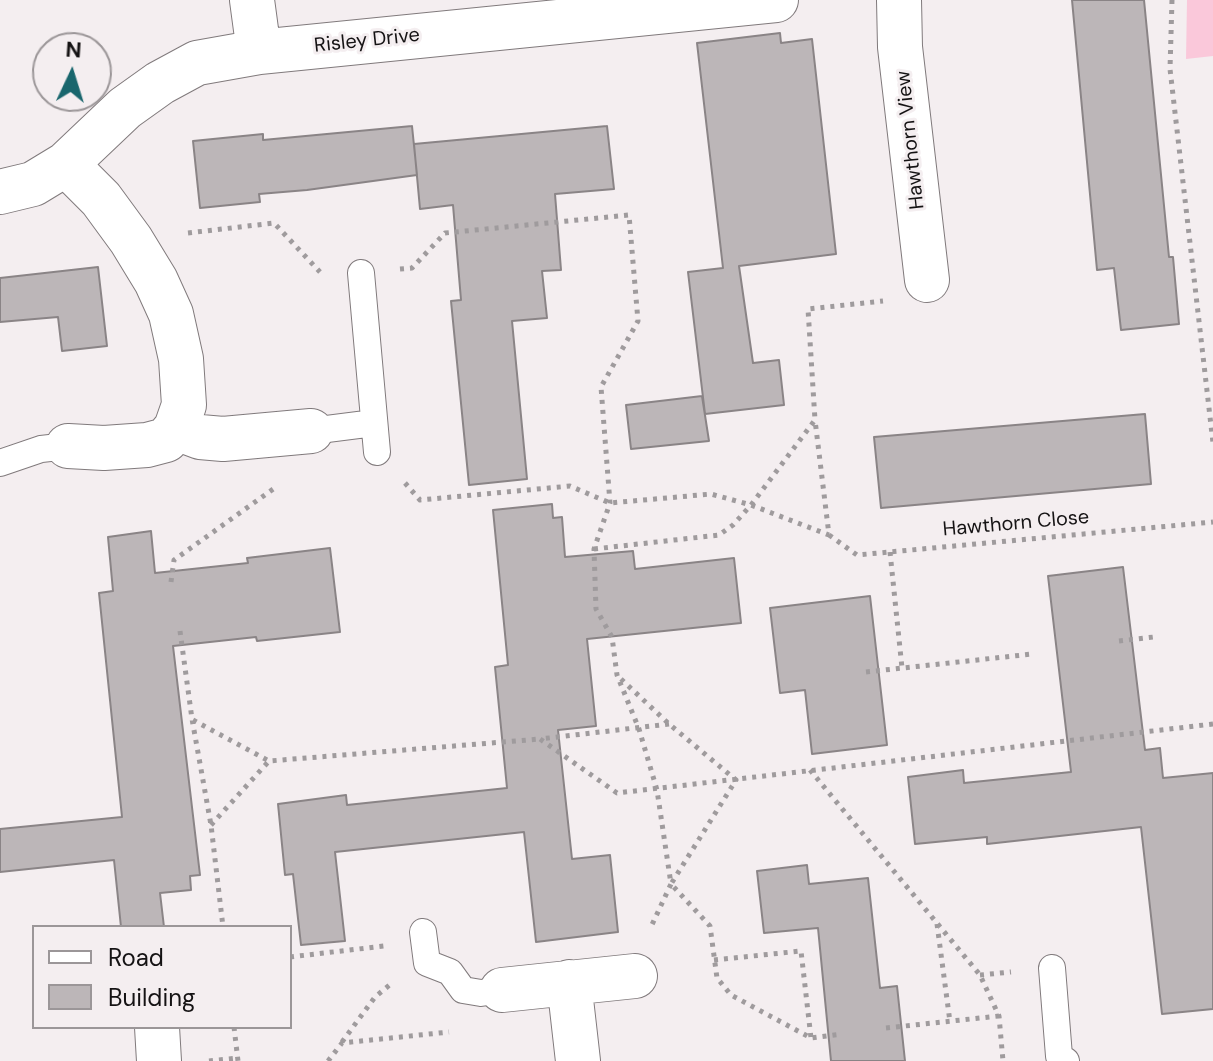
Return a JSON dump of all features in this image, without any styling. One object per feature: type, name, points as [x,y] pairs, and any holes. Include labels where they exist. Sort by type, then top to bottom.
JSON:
[{"type":"street","points":[[252,0],[259,52]]},
{"type":"street","name":"Risley Drive","points":[[0,192],[33,184],[66,164],[125,108],[160,83],[197,63],[259,52],[776,0]]},
{"type":"street","name":"Hawthorn View","points":[[899,0],[900,47],[927,280]]},
{"type":"street","points":[[66,164],[101,199],[156,281],[171,314],[181,359],[184,405],[176,428],[166,440],[147,445],[104,448],[68,446]]},
{"type":"street","points":[[176,428],[200,437],[223,439],[296,432]]},
{"type":"street","points":[[502,990],[635,976]]},
{"type":"street","points":[[569,982],[578,1061]]},
{"type":"street","points":[[157,1029],[159,1061]]},
{"type":"lane","points":[[361,273],[377,452]]},
{"type":"lane","points":[[296,432],[374,423]]},
{"type":"lane","points":[[0,463],[41,449],[68,446]]},
{"type":"lane","points":[[425,945],[463,990],[481,993],[502,990]]},
{"type":"lane","points":[[1052,968],[1059,1056],[1066,1061]]},
{"type":"path","points":[[1172,0],[1170,69],[1213,443]]},
{"type":"path","points":[[629,215],[638,321],[601,387],[610,503],[594,549],[596,609],[612,637],[617,675],[639,729],[657,790],[671,884],[710,926],[717,978],[731,995],[811,1038],[842,1034]]},
{"type":"path","points":[[829,535],[815,420],[808,309],[920,297],[927,280]]},
{"type":"path","points":[[594,549],[719,535],[751,505],[815,420]]},
{"type":"path","points":[[171,582],[174,560],[285,481],[296,432]]},
{"type":"path","points":[[377,452],[420,500],[570,486],[610,503]]},
{"type":"path","name":"Hawthorn Close","points":[[610,503],[711,494],[751,505],[829,535],[857,555],[1213,522]]},
{"type":"path","points":[[890,552],[902,668]]},
{"type":"path","points":[[180,631],[211,825],[223,925]]},
{"type":"path","points":[[1119,641],[1154,637]]},
{"type":"path","points":[[866,672],[1032,654]]},
{"type":"path","points":[[617,675],[736,780]]},
{"type":"path","points":[[192,719],[269,761],[540,739],[669,724]]},
{"type":"path","points":[[540,739],[617,793],[1213,724]]},
{"type":"path","points":[[211,825],[269,761]]},
{"type":"path","points":[[810,770],[980,975],[999,1016],[1003,1061]]},
{"type":"path","points":[[635,976],[651,974],[648,935],[671,884],[736,780]]},
{"type":"path","points":[[937,923],[950,1022]]},
{"type":"path","points":[[292,957],[425,945]]},
{"type":"path","points":[[328,1061],[375,997],[390,985],[425,945]]},
{"type":"path","points":[[714,960],[801,951],[811,1038]]},
{"type":"path","points":[[886,1028],[999,1016]]},
{"type":"path","points":[[209,1061],[238,1059],[234,1029]]},
{"type":"path","points":[[342,1043],[450,1032]]},
{"type":"shaded area","points":[[1187,0],[1213,0],[1213,56],[1186,59]]},
{"type":"building","points":[[1072,0],[1144,0],[1169,257],[1173,257],[1179,324],[1121,330],[1114,268],[1097,270]]},
{"type":"building","points":[[780,33],[781,43],[812,39],[836,254],[739,266],[753,363],[779,360],[784,405],[705,414],[688,272],[723,268],[697,43]]},
{"type":"building","points":[[412,126],[417,175],[259,194],[260,202],[200,208],[193,141],[263,134],[263,140]]},
{"type":"building","points":[[607,126],[614,189],[555,194],[561,270],[542,271],[547,318],[512,321],[527,479],[469,485],[451,301],[461,300],[453,205],[420,209],[414,144]]},
{"type":"building","points":[[98,267],[107,346],[62,351],[58,317],[0,322],[0,278]]},
{"type":"building","points":[[702,396],[709,441],[631,449],[626,405]]},
{"type":"building","points":[[1145,414],[1151,484],[881,508],[874,437]]},
{"type":"building","points":[[552,504],[553,518],[562,517],[565,557],[633,551],[635,569],[734,558],[741,623],[587,639],[596,726],[558,730],[572,859],[610,855],[618,932],[536,942],[524,832],[335,852],[345,941],[301,945],[293,874],[285,875],[278,804],[346,795],[347,805],[507,788],[495,667],[508,665],[493,510]]},
{"type":"building","points":[[151,531],[155,573],[248,563],[247,558],[330,548],[340,632],[173,646],[200,875],[190,876],[191,890],[160,893],[164,925],[121,925],[114,860],[0,872],[0,829],[122,817],[99,593],[113,591],[108,537]]},
{"type":"building","points":[[1123,567],[1145,750],[1160,748],[1163,778],[1213,773],[1213,1009],[1162,1014],[1141,827],[987,844],[987,837],[915,844],[908,777],[963,770],[964,783],[1071,772],[1048,576]]},
{"type":"building","points":[[870,596],[887,745],[812,754],[805,690],[780,693],[770,608]]},
{"type":"building","points":[[807,865],[809,884],[868,878],[880,988],[897,986],[905,1061],[831,1061],[818,928],[764,933],[757,871]]}]
